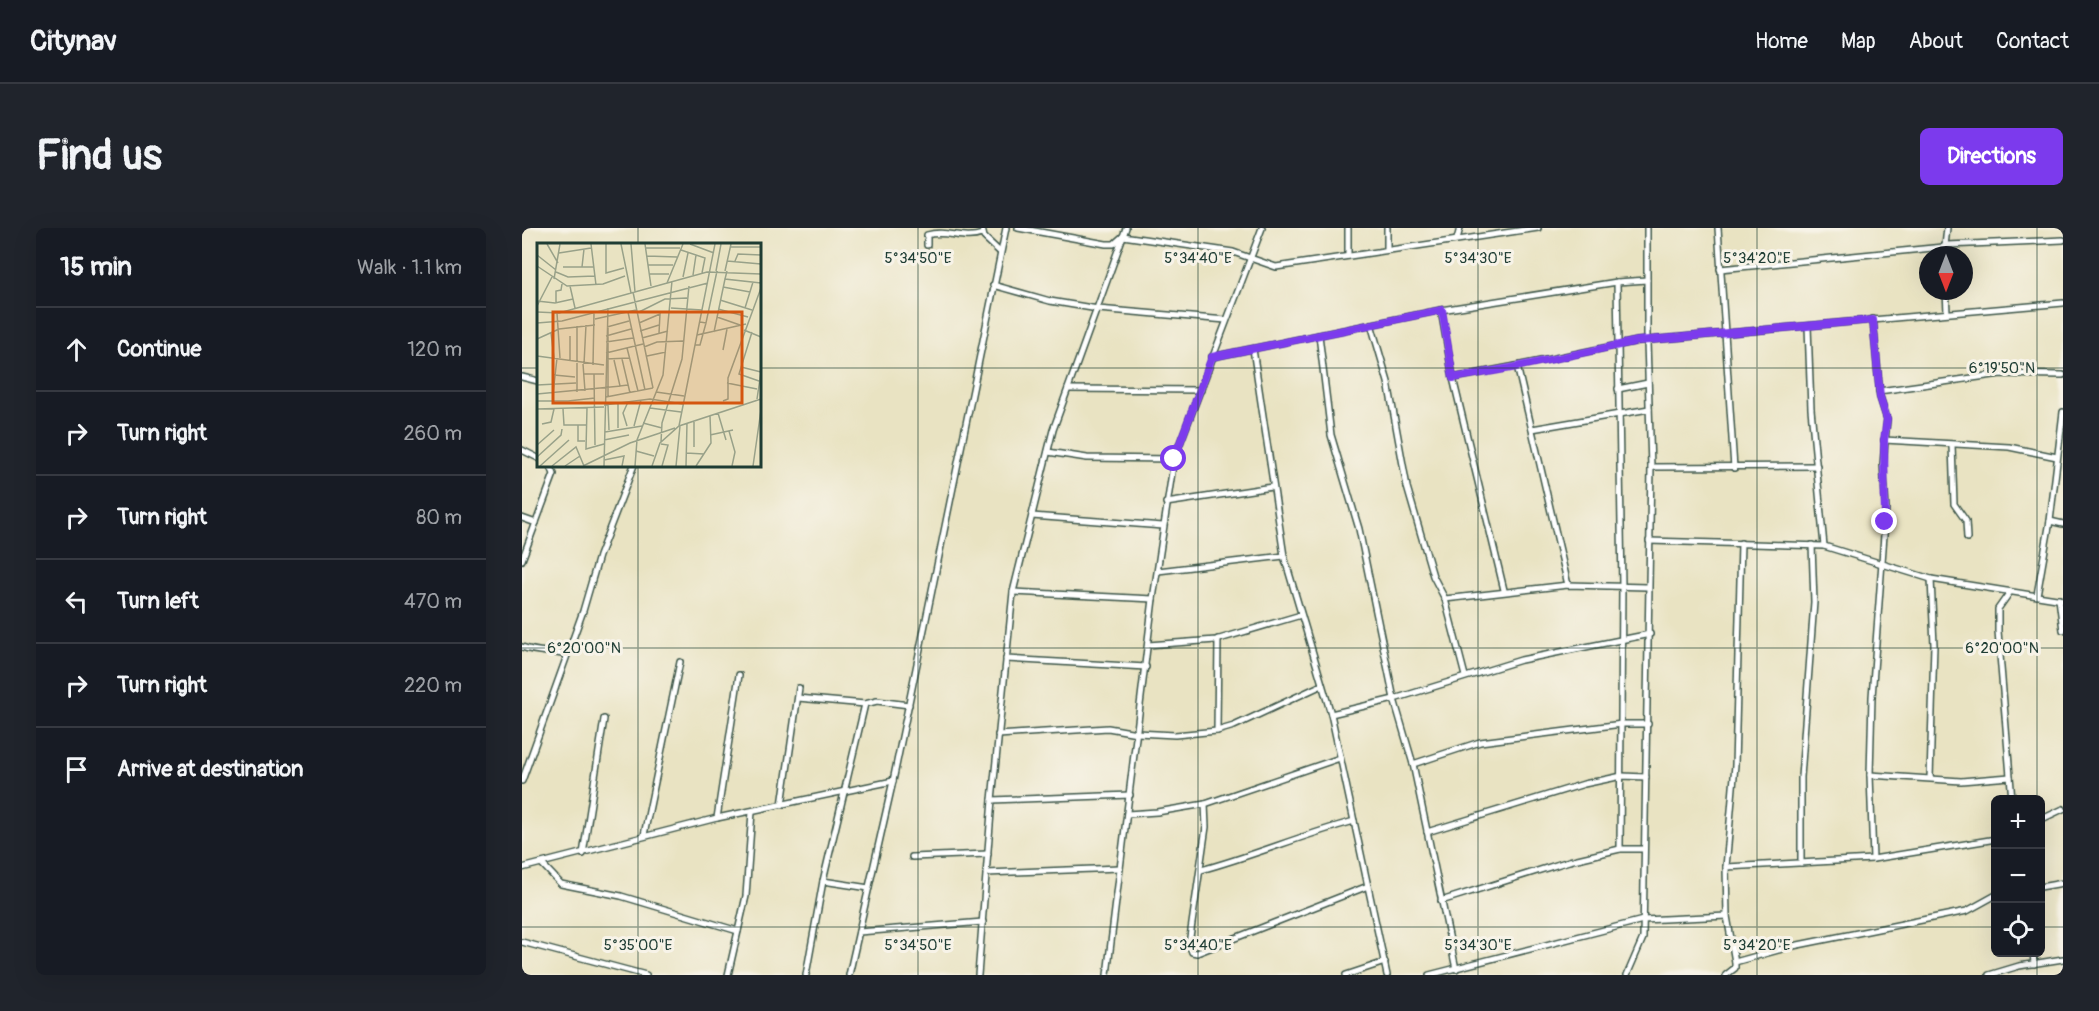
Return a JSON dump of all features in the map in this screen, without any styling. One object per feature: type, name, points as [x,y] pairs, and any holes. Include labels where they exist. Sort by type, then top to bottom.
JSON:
[{"type":"street","points":[[849,975],[909,705],[1006,228]]},
{"type":"street","points":[[1018,228],[1106,244],[1114,244],[1123,236],[1233,252],[1276,267],[1292,267],[1387,249],[1538,228]]},
{"type":"street","points":[[978,975],[992,800],[1013,592],[1048,452],[1068,389],[1126,228]]},
{"type":"street","points":[[1107,975],[1153,599],[1174,459],[1262,228]]},
{"type":"street","points":[[1348,228],[1348,256]]},
{"type":"street","points":[[1387,228],[1387,249]]},
{"type":"street","points":[[1457,239],[1460,228]]},
{"type":"street","points":[[1627,975],[1643,938],[1650,634],[1647,587],[1651,468],[1647,342],[1647,228]]},
{"type":"street","points":[[1718,228],[1734,468]]},
{"type":"street","points":[[1947,228],[1945,246],[2063,240]]},
{"type":"street","points":[[927,244],[927,235],[931,233],[942,232],[967,238],[982,231],[1000,252]]},
{"type":"street","points":[[1720,269],[1919,249]]},
{"type":"street","points":[[1212,357],[1442,310],[1617,282],[1647,280]]},
{"type":"street","points":[[1617,282],[1622,586],[1620,849]]},
{"type":"street","points":[[993,285],[1050,301],[1098,309],[1226,320]]},
{"type":"street","points":[[1946,300],[1947,312]]},
{"type":"street","points":[[1453,378],[1638,341],[2063,303]]},
{"type":"street","points":[[1442,310],[1453,378],[1504,590]]},
{"type":"street","points":[[1873,320],[1879,391],[1886,415],[1884,440],[1886,508],[1872,697],[1870,775],[1873,859]]},
{"type":"street","points":[[1371,324],[1388,382],[1407,487],[1433,576],[1445,599],[1465,676]]},
{"type":"street","points":[[1808,326],[1811,409],[1824,546]]},
{"type":"street","points":[[1319,335],[1331,435],[1359,528],[1394,699],[1413,764],[1456,969]]},
{"type":"street","points":[[1252,349],[1284,556],[1330,714],[1387,975]]},
{"type":"street","points":[[1516,366],[1568,585]]},
{"type":"street","points":[[1879,391],[2001,374],[2063,375]]},
{"type":"street","points":[[522,377],[537,381]]},
{"type":"street","points":[[1618,389],[1648,383]]},
{"type":"street","points":[[1068,389],[1200,390]]},
{"type":"street","points":[[1532,429],[1649,409]]},
{"type":"street","points":[[2037,595],[2050,521],[2063,412]]},
{"type":"street","points":[[1884,440],[2009,447],[2057,457]]},
{"type":"street","points":[[1952,445],[1954,504],[1966,521],[1967,538]]},
{"type":"street","points":[[522,450],[537,458]]},
{"type":"street","points":[[1048,452],[1087,458],[1174,459]]},
{"type":"street","points":[[522,560],[553,466]]},
{"type":"street","points":[[522,781],[566,655],[584,611],[599,556],[634,466]]},
{"type":"street","points":[[1651,468],[1817,466]]},
{"type":"street","points":[[1166,503],[1272,487]]},
{"type":"street","points":[[1032,516],[1163,526]]},
{"type":"street","points":[[522,518],[536,523]]},
{"type":"street","points":[[2050,521],[2063,524]]},
{"type":"street","points":[[1649,541],[1824,546],[1931,579],[2061,599],[2063,630]]},
{"type":"street","points":[[1726,975],[1735,969],[1727,916],[1726,867],[1735,765],[1741,543]]},
{"type":"street","points":[[1801,863],[1801,777],[1814,602],[1812,545]]},
{"type":"street","points":[[1158,571],[1284,556]]},
{"type":"street","points":[[1930,778],[1934,645],[1931,579]]},
{"type":"street","points":[[1445,599],[1504,590],[1568,585],[1647,587]]},
{"type":"street","points":[[1013,592],[1153,599]]},
{"type":"street","points":[[2010,592],[1998,609],[1998,630],[2012,795]]},
{"type":"street","points":[[1148,645],[1218,639],[1301,615]]},
{"type":"street","points":[[1330,714],[1394,699],[1521,660],[1650,634]]},
{"type":"street","points":[[1217,731],[1218,639]]},
{"type":"street","points":[[522,647],[539,653],[552,651],[566,655]]},
{"type":"street","points":[[1006,659],[1146,667]]},
{"type":"street","points":[[644,836],[680,662]]},
{"type":"street","points":[[717,818],[739,675]]},
{"type":"street","points":[[998,735],[1108,728],[1137,733],[1175,735],[1217,731],[1234,726],[1322,685]]},
{"type":"street","points":[[782,805],[799,688]]},
{"type":"street","points":[[798,698],[865,704],[877,700],[909,705]]},
{"type":"street","points":[[806,975],[823,881],[865,704]]},
{"type":"street","points":[[583,854],[604,719]]},
{"type":"street","points":[[1413,764],[1480,742],[1622,724],[1648,724]]},
{"type":"street","points":[[1127,813],[1157,812],[1204,804],[1340,758]]},
{"type":"street","points":[[1870,775],[1961,781],[2010,777]]},
{"type":"street","points":[[1427,832],[1584,784],[1622,776],[1646,777]]},
{"type":"street","points":[[522,868],[583,854],[615,842],[717,818],[893,781]]},
{"type":"street","points":[[992,800],[1130,795]]},
{"type":"street","points":[[1204,804],[1206,827],[1189,944],[1192,952],[1197,954],[1368,886]]},
{"type":"street","points":[[2045,818],[2063,809]]},
{"type":"street","points":[[728,975],[746,896],[752,812]]},
{"type":"street","points":[[1200,870],[1238,860],[1308,833],[1354,820]]},
{"type":"street","points":[[1726,867],[1873,859],[1991,840]]},
{"type":"street","points":[[1441,901],[1569,861],[1620,849],[1644,849]]},
{"type":"street","points":[[912,857],[988,854]]},
{"type":"street","points":[[542,864],[561,884],[621,896],[738,931]]},
{"type":"street","points":[[986,873],[1120,868]]},
{"type":"street","points":[[823,881],[869,888]]},
{"type":"street","points":[[2045,886],[2063,883]]},
{"type":"street","points":[[1735,962],[1794,946],[1966,911],[1991,898]]},
{"type":"street","points":[[1429,975],[1643,920],[1727,916]]},
{"type":"street","points":[[859,932],[983,922]]},
{"type":"street","points":[[522,942],[646,975]]},
{"type":"street","points":[[2033,957],[2034,964]]},
{"type":"street","points":[[1989,975],[2063,959]]},
{"type":"street","points":[[1346,975],[1385,962]]},
{"type":"route","points":[[1174,459],[1212,357],[1442,310],[1453,378],[1638,341],[1873,320],[1880,401],[1887,419],[1883,464],[1885,522]]}]
